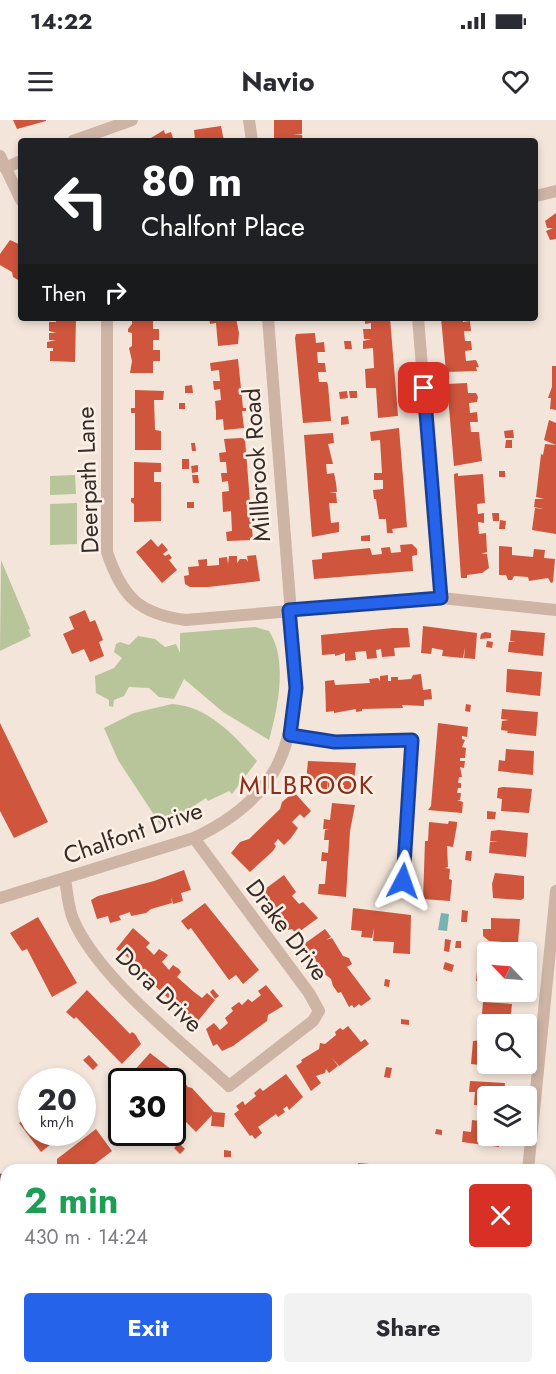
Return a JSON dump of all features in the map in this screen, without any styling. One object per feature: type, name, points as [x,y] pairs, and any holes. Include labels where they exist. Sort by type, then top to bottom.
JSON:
[{"type":"street","points":[[81,138],[132,120]]},
{"type":"street","points":[[249,120],[252,138]]},
{"type":"street","points":[[18,161],[2,162],[18,194]]},
{"type":"street","points":[[538,196],[556,191]]},
{"type":"street","name":"Deerpath Lane","points":[[107,321],[105,530],[107,552],[114,574],[127,594],[144,609],[163,617],[186,620],[441,598],[556,609]]},
{"type":"street","name":"Millbrook Road","points":[[268,321],[289,610]]},
{"type":"street","points":[[418,321],[441,598]]},
{"type":"street","name":"Chalfont Drive","points":[[0,898],[194,838],[223,824],[261,789],[278,764],[290,735],[296,688],[289,610]]},
{"type":"street","points":[[290,735],[335,742],[412,740],[403,881]]},
{"type":"street","name":"Drake Drive","points":[[194,838],[309,993],[319,1011],[312,1021],[229,1086]]},
{"type":"street","name":"Dora Drive","points":[[65,878],[72,917],[88,946],[108,974],[229,1086]]},
{"type":"street","points":[[529,1164],[550,1004],[556,891]]},
{"type":"green space","points":[[75,475],[76,494],[50,495],[50,476]]},
{"type":"green space","points":[[77,503],[77,544],[50,545],[50,504]]},
{"type":"green space","points":[[1,560],[31,636],[0,651]]},
{"type":"green space","points":[[255,627],[269,631],[275,643],[280,670],[278,699],[269,740],[223,712],[184,679],[174,699],[159,697],[149,688],[129,687],[124,696],[114,700],[113,707],[109,706],[109,700],[96,693],[95,676],[114,668],[122,658],[114,652],[116,644],[120,642],[129,645],[138,636],[155,639],[165,647],[176,644],[180,653],[180,633]]},
{"type":"green space","points":[[172,704],[185,706],[209,716],[240,742],[257,761],[232,794],[229,791],[208,801],[206,798],[166,824],[160,824],[118,760],[104,728],[134,713]]},
{"type":"water","points":[[441,913],[449,914],[447,931],[438,930]]},
{"type":"building","points":[[13,120],[46,120],[46,121],[17,129]]},
{"type":"building","points":[[274,120],[302,120],[302,134],[293,134],[302,135],[302,138],[274,138]]},
{"type":"building","points":[[221,126],[223,138],[195,138],[194,130]]},
{"type":"building","points":[[164,130],[165,134],[171,132],[173,138],[151,138]]},
{"type":"building","points":[[556,213],[556,239],[550,240],[546,231],[553,228],[547,228],[545,221]]},
{"type":"building","points":[[10,240],[18,244],[18,280],[13,277],[12,272],[0,265],[0,254]]},
{"type":"building","points":[[76,321],[75,362],[50,361],[50,351],[53,351],[53,348],[47,348],[47,342],[56,340],[49,340],[49,333],[56,333],[49,331],[49,322]]},
{"type":"building","points":[[132,321],[153,321],[153,329],[159,329],[159,340],[153,340],[153,350],[160,350],[160,361],[153,361],[153,373],[130,373],[132,361],[129,348],[132,346],[132,333],[128,332],[128,329]]},
{"type":"building","points":[[210,321],[237,321],[238,344],[218,346],[216,323],[210,324]]},
{"type":"building","points":[[365,321],[390,321],[398,416],[378,418],[376,388],[366,388],[365,369],[374,368],[373,348],[363,349],[363,341],[372,339],[364,339],[363,329],[371,329],[371,323],[365,324]]},
{"type":"building","points":[[441,321],[470,321],[471,331],[464,331],[465,341],[471,341],[472,350],[465,351],[466,361],[476,360],[479,367],[476,367],[477,371],[446,372]]},
{"type":"building","points":[[315,333],[316,343],[324,342],[325,352],[317,352],[318,363],[325,363],[326,372],[318,372],[319,382],[327,382],[328,385],[331,421],[303,423],[295,338],[296,334]]},
{"type":"building","points":[[344,341],[351,341],[352,349],[345,349]]},
{"type":"building","points":[[238,359],[243,408],[246,408],[246,411],[242,411],[244,428],[224,430],[223,419],[216,420],[215,401],[221,400],[220,389],[214,390],[213,381],[220,381],[219,370],[211,371],[210,363]]},
{"type":"building","points":[[552,366],[556,366],[556,410],[550,409],[551,398],[548,398],[552,387]]},
{"type":"building","points":[[467,383],[468,393],[476,393],[478,397],[477,402],[469,403],[470,413],[477,412],[478,422],[470,422],[471,432],[479,432],[482,461],[454,466],[447,384]]},
{"type":"building","points":[[192,385],[193,393],[185,393],[185,386]]},
{"type":"building","points":[[135,390],[164,391],[163,400],[154,400],[155,430],[161,431],[161,450],[135,450],[135,413],[131,413],[131,408],[135,408]]},
{"type":"building","points":[[347,391],[348,398],[340,399],[339,392]]},
{"type":"building","points":[[349,391],[357,391],[357,398],[350,398]]},
{"type":"building","points":[[179,403],[185,403],[185,409],[179,409]]},
{"type":"building","points":[[348,416],[349,424],[341,425],[341,417]]},
{"type":"building","points":[[549,420],[556,423],[556,445],[544,440]]},
{"type":"building","points":[[399,428],[407,527],[392,529],[393,533],[387,533],[386,519],[379,519],[373,490],[383,489],[383,480],[374,480],[374,473],[382,473],[380,440],[371,441],[370,432]]},
{"type":"building","points":[[513,430],[514,438],[505,438],[504,431]]},
{"type":"building","points":[[333,433],[334,443],[328,444],[333,464],[326,464],[327,474],[334,473],[336,483],[337,492],[329,492],[336,493],[337,503],[329,503],[331,523],[339,522],[339,532],[312,537],[304,435]]},
{"type":"building","points":[[224,439],[245,439],[253,540],[227,541],[226,532],[232,531],[231,511],[223,512],[222,492],[229,491],[228,481],[222,482],[221,473],[227,473],[226,462],[220,462],[219,453],[226,452]]},
{"type":"building","points":[[506,440],[512,440],[512,448],[505,448]]},
{"type":"building","points":[[191,443],[195,443],[196,451],[192,451]]},
{"type":"building","points":[[545,444],[556,445],[556,534],[532,530],[535,508],[543,509],[534,507],[535,499],[544,499],[536,497],[541,454],[543,455]]},
{"type":"building","points":[[182,459],[189,459],[189,469],[182,469]]},
{"type":"building","points":[[134,462],[161,463],[161,472],[154,472],[154,482],[161,482],[161,521],[134,522],[134,504],[131,498],[134,498]]},
{"type":"building","points":[[198,465],[198,472],[192,473],[191,466]]},
{"type":"building","points":[[499,471],[505,471],[505,477],[499,477]]},
{"type":"building","points":[[458,473],[458,476],[483,474],[485,503],[477,504],[478,514],[484,513],[484,523],[478,522],[479,534],[486,533],[487,552],[481,554],[487,554],[489,568],[482,573],[467,575],[467,578],[461,578],[454,478],[454,474]]},
{"type":"building","points":[[192,475],[198,475],[199,483],[193,483]]},
{"type":"building","points":[[187,502],[194,502],[194,508],[187,508]]},
{"type":"building","points":[[492,513],[499,513],[499,521],[493,521]]},
{"type":"building","points":[[500,520],[506,521],[505,529],[499,529]]},
{"type":"building","points":[[370,535],[370,541],[361,541],[361,536]]},
{"type":"building","points":[[151,539],[158,547],[162,543],[168,550],[163,554],[165,556],[169,554],[172,558],[169,560],[177,570],[162,583],[136,552]]},
{"type":"building","points":[[412,544],[417,549],[417,555],[412,556],[413,571],[314,579],[312,560],[322,559],[322,553],[370,548],[372,555],[382,554],[381,548],[390,547],[391,553],[401,552],[400,545]]},
{"type":"building","points":[[499,546],[512,547],[512,555],[533,557],[534,549],[545,550],[544,558],[555,559],[553,582],[551,583],[548,578],[529,581],[528,577],[514,576],[512,580],[508,580],[506,575],[499,575]]},
{"type":"building","points":[[256,555],[260,581],[208,587],[190,587],[185,584],[184,576],[189,575],[188,567],[199,566],[198,560],[207,559],[207,566],[219,565],[219,558],[227,557],[228,564],[229,556],[237,556],[237,563],[240,559],[246,559],[248,562],[247,556]]},
{"type":"building","points":[[85,610],[90,622],[95,620],[103,640],[99,642],[104,656],[90,662],[84,649],[72,654],[63,634],[74,629],[69,617]]},
{"type":"building","points":[[423,626],[477,633],[475,659],[464,658],[465,647],[463,658],[442,656],[443,650],[432,648],[431,654],[421,653]]},
{"type":"building","points":[[408,628],[410,647],[394,648],[395,656],[382,657],[381,649],[376,650],[377,658],[367,659],[366,651],[355,652],[356,660],[345,661],[345,653],[335,656],[335,654],[322,655],[321,635]]},
{"type":"building","points":[[511,630],[545,633],[543,656],[508,652],[509,642],[516,642],[510,641]]},
{"type":"building","points":[[491,633],[491,638],[480,639],[481,634]]},
{"type":"building","points":[[487,641],[493,642],[492,648],[486,647]]},
{"type":"building","points":[[507,669],[542,672],[540,696],[506,692]]},
{"type":"building","points":[[421,674],[423,690],[431,689],[432,699],[424,700],[424,706],[402,705],[403,708],[326,712],[325,681],[334,680],[335,685],[370,683],[369,679],[378,678],[380,681],[380,676],[388,675],[388,681],[391,681],[391,677],[398,677],[398,680],[411,679],[413,675]]},
{"type":"building","points":[[466,704],[471,705],[470,712],[465,711]]},
{"type":"building","points":[[502,709],[538,712],[536,736],[507,733],[508,731],[501,730],[502,721],[509,720],[501,719]]},
{"type":"building","points":[[0,723],[48,822],[14,838],[0,811]]},
{"type":"building","points":[[438,723],[468,727],[467,737],[462,736],[465,740],[462,747],[466,748],[465,758],[460,758],[460,761],[465,761],[464,768],[460,767],[462,777],[459,777],[458,783],[461,783],[461,788],[458,788],[457,793],[461,793],[460,800],[457,800],[463,802],[462,813],[428,810],[431,806]]},
{"type":"building","points":[[506,749],[534,751],[533,775],[498,771],[499,760],[505,761]]},
{"type":"building","points":[[308,761],[356,763],[353,791],[343,790],[344,785],[339,784],[338,790],[328,789],[328,778],[327,792],[317,791],[318,783],[306,781]]},
{"type":"building","points":[[498,788],[532,789],[529,813],[501,811],[502,799],[497,798]]},
{"type":"building","points":[[294,792],[311,811],[304,818],[300,814],[292,822],[298,828],[291,838],[284,845],[278,839],[273,851],[250,872],[231,853],[240,842],[249,839],[280,809],[282,802]]},
{"type":"building","points":[[332,803],[355,805],[350,831],[346,897],[318,894],[319,884],[325,884],[327,861],[321,861],[322,852],[328,853],[329,840],[324,840],[325,830],[329,829],[323,829],[324,819],[330,820]]},
{"type":"building","points":[[487,811],[496,812],[495,819],[487,819]]},
{"type":"building","points":[[449,821],[457,822],[453,847],[447,846],[448,867],[445,868],[450,869],[449,879],[452,880],[450,901],[423,899],[425,841],[428,841],[429,822],[448,824]]},
{"type":"building","points":[[491,831],[528,833],[526,857],[489,853],[490,842],[498,842],[490,841]]},
{"type":"building","points":[[466,851],[472,851],[471,861],[465,860]]},
{"type":"building","points":[[184,870],[191,890],[181,893],[183,901],[173,904],[171,896],[172,903],[151,909],[146,913],[131,916],[130,912],[119,916],[121,920],[110,923],[108,916],[97,919],[91,900],[98,896],[154,881]]},
{"type":"building","points":[[495,873],[524,876],[524,898],[521,900],[493,898],[492,884]]},
{"type":"building","points":[[284,875],[296,892],[292,896],[299,904],[303,902],[318,918],[296,934],[292,929],[288,930],[284,926],[287,923],[278,912],[275,913],[271,909],[273,905],[261,892]]},
{"type":"building","points":[[205,903],[259,970],[243,984],[236,975],[229,980],[191,928],[188,930],[181,921]]},
{"type":"building","points":[[353,908],[411,915],[410,954],[393,953],[394,942],[373,941],[374,928],[372,938],[361,937],[362,931],[351,930]]},
{"type":"building","points":[[462,910],[468,911],[467,922],[461,922]]},
{"type":"building","points":[[38,917],[77,983],[52,997],[27,949],[22,951],[10,933]]},
{"type":"building","points":[[491,918],[520,919],[518,942],[489,941],[483,936],[483,929],[491,929]]},
{"type":"building","points":[[133,928],[150,943],[146,947],[154,955],[159,949],[168,955],[162,962],[169,970],[173,965],[179,969],[181,972],[177,977],[194,992],[202,998],[207,993],[215,1000],[198,1021],[194,1022],[128,961],[130,959],[116,949]]},
{"type":"building","points":[[325,929],[331,937],[326,940],[332,938],[343,956],[349,958],[352,964],[347,967],[371,999],[361,1006],[359,1004],[354,1008],[352,1005],[349,1007],[341,992],[338,993],[333,986],[331,979],[326,975],[322,976],[319,971],[321,968],[313,957],[309,959],[306,954],[309,950],[304,944]]},
{"type":"building","points":[[445,939],[451,940],[449,952],[444,951]]},
{"type":"building","points":[[456,941],[461,941],[461,948],[455,948]]},
{"type":"building","points":[[445,962],[454,965],[452,972],[443,969]]},
{"type":"building","points":[[385,979],[390,980],[389,987],[384,986]]},
{"type":"building","points":[[266,985],[283,1006],[268,1015],[267,1021],[233,1046],[222,1051],[217,1044],[213,1046],[206,1029],[214,1023],[220,1030],[228,1023],[225,1018],[233,1011],[231,1008],[239,1002],[242,1005],[248,999],[252,1002],[261,995],[258,991]]},
{"type":"building","points":[[213,989],[219,996],[215,999],[210,992]]},
{"type":"building","points":[[87,990],[130,1034],[132,1032],[135,1034],[141,1044],[122,1064],[76,1017],[74,1019],[66,1012]]},
{"type":"building","points":[[483,1002],[512,1004],[511,1014],[482,1014]]},
{"type":"building","points":[[401,1019],[409,1020],[409,1025],[401,1024]]},
{"type":"building","points":[[348,1026],[361,1042],[365,1039],[369,1044],[339,1066],[332,1058],[338,1066],[329,1073],[326,1069],[325,1073],[316,1076],[321,1083],[311,1091],[296,1066],[302,1062],[301,1060],[319,1049],[320,1043],[325,1044],[336,1035],[335,1032],[340,1028],[343,1030]]},
{"type":"building","points":[[473,1041],[477,1041],[477,1065],[471,1064]]},
{"type":"building","points":[[150,1053],[170,1068],[136,1068]]},
{"type":"building","points":[[89,1055],[98,1065],[91,1068],[83,1060]]},
{"type":"building","points":[[386,1067],[392,1068],[390,1078],[384,1077]]},
{"type":"building","points":[[286,1074],[303,1097],[289,1110],[287,1106],[283,1109],[285,1112],[278,1117],[276,1114],[258,1127],[262,1133],[255,1139],[252,1135],[250,1136],[234,1114],[239,1110],[236,1106],[243,1101],[245,1105],[256,1096],[254,1093],[260,1088],[263,1091]]},
{"type":"building","points":[[470,1081],[505,1083],[505,1086],[477,1086],[477,1105],[474,1105],[475,1092],[469,1092]]},
{"type":"building","points":[[186,1085],[192,1088],[214,1112],[225,1113],[224,1127],[211,1126],[212,1115],[196,1132],[186,1122]]},
{"type":"building","points":[[472,1120],[477,1121],[477,1144],[462,1142],[463,1131],[471,1132]]},
{"type":"building","points":[[96,1129],[112,1151],[95,1164],[57,1164],[57,1159],[74,1146],[96,1146]]},
{"type":"building","points":[[436,1129],[442,1130],[442,1135],[435,1134]]},
{"type":"building","points":[[36,1146],[49,1146],[41,1152]]},
{"type":"building","points":[[182,1146],[185,1149],[180,1154],[174,1148]]},
{"type":"building","points":[[224,1150],[231,1151],[231,1157],[224,1157]]},
{"type":"district","name":"MILBROOK","points":[[307,785]]},
{"type":"route","points":[[403,881],[412,740],[335,742],[290,735],[296,688],[289,610],[441,598],[424,388]]}]
